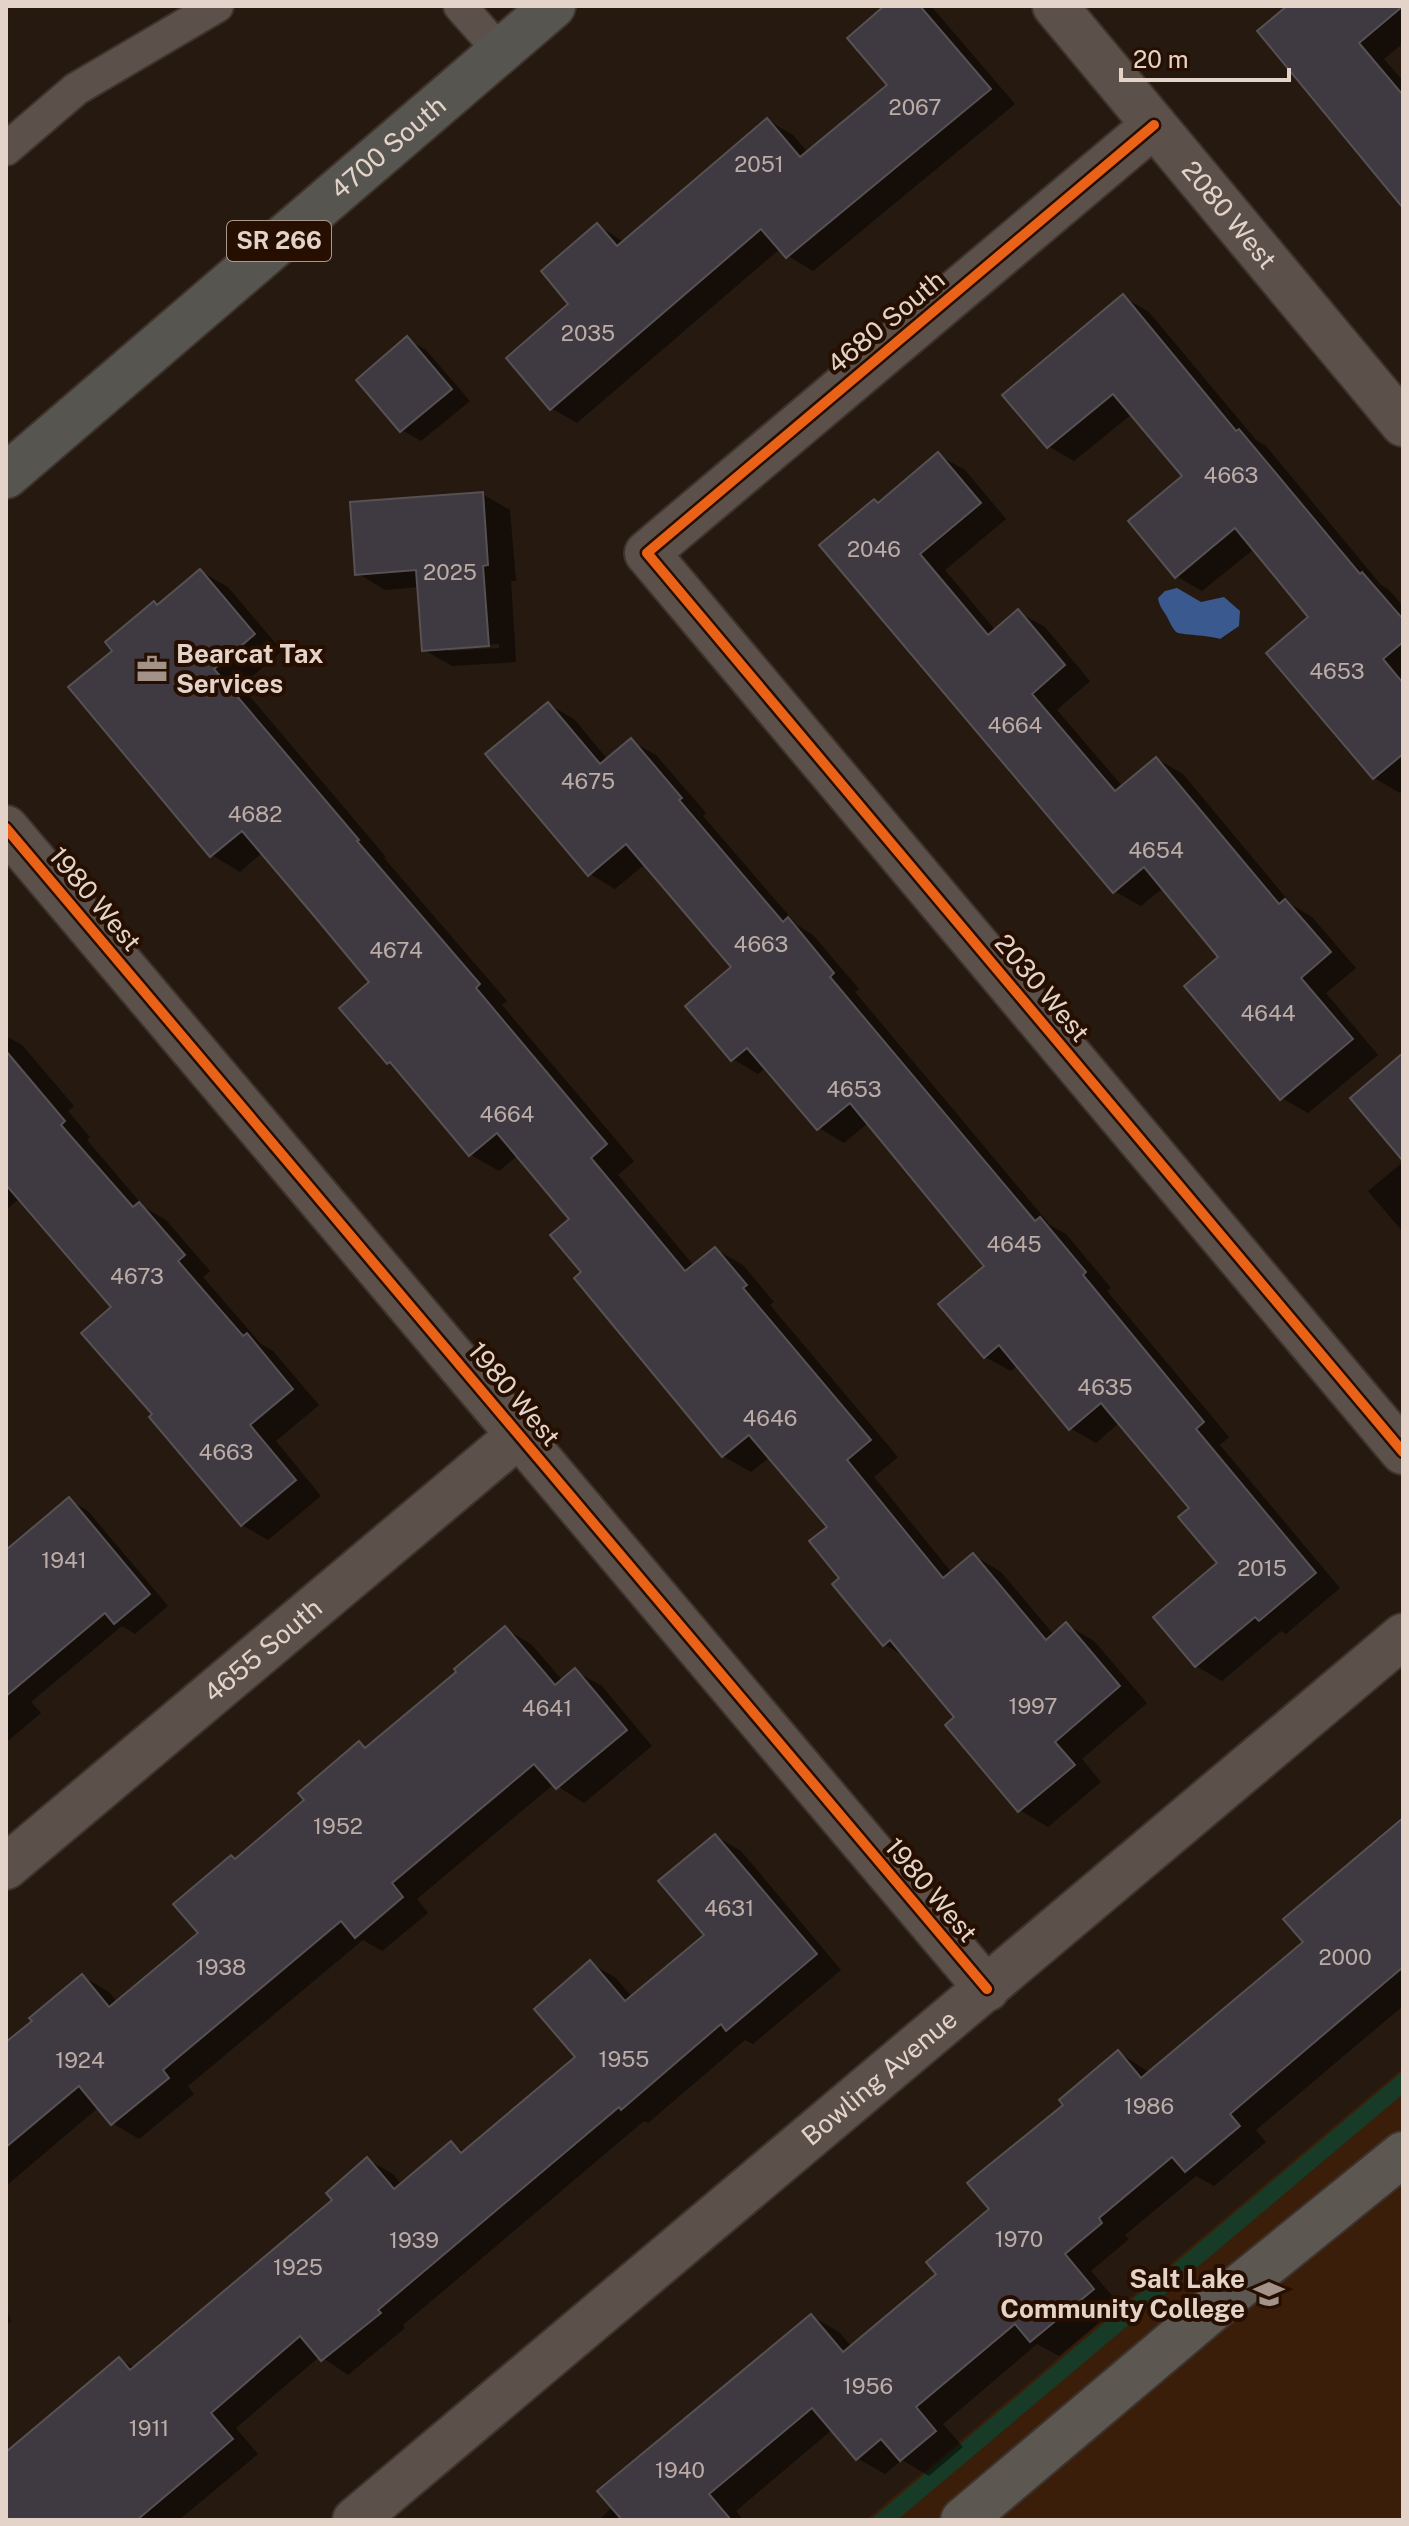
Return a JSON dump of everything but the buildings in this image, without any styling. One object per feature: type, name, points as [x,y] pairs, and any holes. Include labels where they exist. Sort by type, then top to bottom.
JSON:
[{"type":"main road","name":"4700 South","points":[[6,476],[553,6]]},
{"type":"street","name":"2080 West","points":[[1055,6],[1403,424]]},
{"type":"street","name":"4680 South","points":[[647,553],[1154,125]]},
{"type":"street","name":"2030 West","points":[[647,553],[1403,1452]]},
{"type":"street","name":"1980 West","points":[[6,828],[987,1989]]},
{"type":"street","name":"4655 South","points":[[6,1867],[519,1435]]},
{"type":"street","name":"Bowling Avenue","points":[[355,2520],[1403,1636]]},
{"type":"street","points":[[963,2520],[1222,2301],[1403,2154]]},
{"type":"lane","points":[[6,149],[76,89],[217,6]]},
{"type":"lane","points":[[460,6],[500,51]]},
{"type":"shaded area","name":"Salt Lake Community College","points":[[1403,2068],[1403,2520],[866,2520]]},
{"type":"green space","points":[[1403,2071],[1403,2094],[897,2520],[870,2520]]},
{"type":"water","points":[[1177,588],[1201,602],[1224,597],[1240,611],[1239,626],[1220,639],[1176,632],[1158,598],[1165,591]]},
{"type":"cycle path","points":[[1154,125],[647,553],[1403,1452]]},
{"type":"cycle path","points":[[6,828],[987,1989]]},
{"type":"place","name":"Bearcat Tax Services","points":[[152,669]]},
{"type":"place","name":"Salt Lake Community College","points":[[1269,2294]]}]
